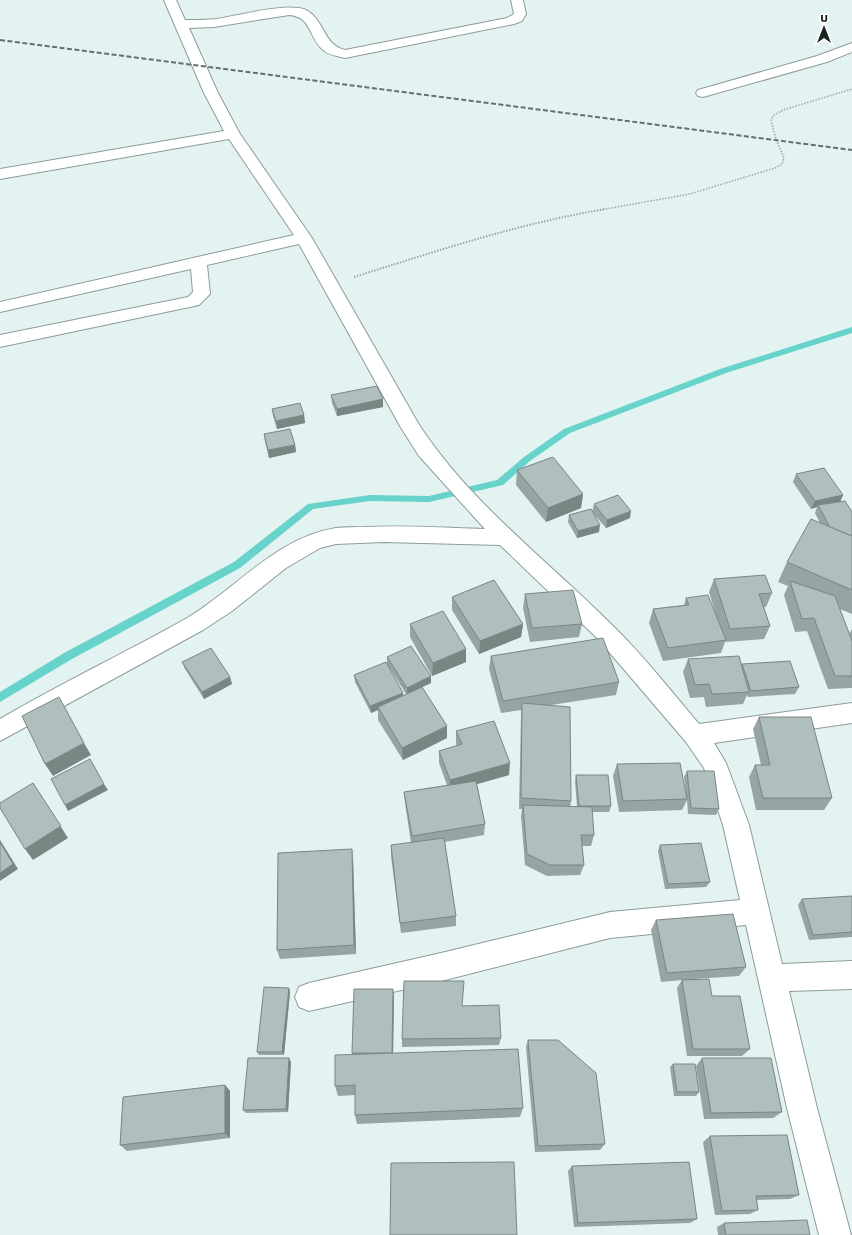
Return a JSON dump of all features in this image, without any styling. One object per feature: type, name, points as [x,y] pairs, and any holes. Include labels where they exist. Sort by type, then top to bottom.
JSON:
[{"type":"street","points":[[170,0],[211,93],[233,134],[304,238],[410,426],[426,451],[505,538],[606,633],[707,750],[721,778],[736,825],[773,978],[804,1116],[835,1235]]},
{"type":"street","points":[[181,24],[214,23],[289,11],[299,11],[309,18],[326,48],[336,53],[344,54],[510,21],[518,18],[520,14],[516,0]]},
{"type":"street","points":[[703,93],[822,59],[852,47]]},
{"type":"street","points":[[0,174],[233,134]]},
{"type":"street","points":[[0,307],[304,238]]},
{"type":"street","points":[[0,341],[193,301],[202,294],[198,262]]},
{"type":"street","points":[[0,730],[58,697],[195,624],[224,605],[279,562],[299,549],[314,542],[336,536],[384,534],[505,538]]},
{"type":"street","points":[[694,735],[772,726],[852,713]]},
{"type":"street","points":[[309,997],[442,967],[610,925],[756,911]]},
{"type":"street","points":[[773,978],[852,976]]},
{"type":"path","points":[[331,284],[453,246],[542,222],[571,215],[646,203],[690,194],[775,168],[782,164],[784,158],[771,120],[774,115],[783,110],[852,89]]},
{"type":"building","points":[[377,386],[383,399],[337,409],[331,395]]},
{"type":"building","points":[[300,403],[304,415],[276,421],[272,409]]},
{"type":"building","points":[[290,429],[295,445],[268,450],[264,434]]},
{"type":"building","points":[[553,457],[583,494],[548,508],[517,470]]},
{"type":"building","points":[[824,468],[843,495],[815,501],[796,474]]},
{"type":"building","points":[[618,495],[631,511],[607,520],[594,504]]},
{"type":"building","points":[[845,501],[852,512],[852,536],[830,527],[818,505]]},
{"type":"building","points":[[591,509],[600,525],[578,531],[569,515]]},
{"type":"building","points":[[811,519],[852,536],[852,590],[787,562]]},
{"type":"building","points":[[765,575],[772,593],[759,594],[770,626],[730,629],[714,579]]},
{"type":"building","points":[[494,580],[523,624],[480,641],[452,597]]},
{"type":"building","points":[[790,581],[835,596],[852,641],[852,676],[835,676],[814,618],[802,619]]},
{"type":"building","points":[[573,590],[582,624],[532,628],[525,594]]},
{"type":"building","points":[[708,595],[726,640],[668,648],[653,609],[689,605],[686,598]]},
{"type":"building","points":[[443,611],[466,649],[433,663],[410,624]]},
{"type":"building","points":[[603,638],[619,682],[503,701],[491,656]]},
{"type":"building","points":[[411,646],[431,676],[407,688],[387,657]]},
{"type":"building","points":[[211,648],[230,677],[202,692],[182,662]]},
{"type":"building","points":[[739,656],[749,692],[712,694],[709,684],[695,685],[688,659]]},
{"type":"building","points":[[790,661],[799,687],[751,691],[742,664]]},
{"type":"building","points":[[386,662],[403,693],[370,706],[354,675]]},
{"type":"building","points":[[422,687],[447,726],[402,748],[378,707]]},
{"type":"building","points":[[59,697],[84,743],[45,764],[22,716]]},
{"type":"building","points":[[522,703],[570,707],[571,801],[521,798]]},
{"type":"building","points":[[759,717],[811,717],[832,798],[763,798],[755,765],[770,765]]},
{"type":"building","points":[[494,721],[510,763],[450,780],[439,751],[462,744],[456,731]]},
{"type":"building","points":[[90,759],[104,784],[65,805],[51,779]]},
{"type":"building","points":[[680,763],[687,799],[623,801],[617,764]]},
{"type":"building","points":[[687,771],[714,771],[719,809],[691,808]]},
{"type":"building","points":[[576,775],[608,775],[611,806],[579,806]]},
{"type":"building","points":[[476,781],[485,824],[412,836],[404,792]]},
{"type":"building","points":[[33,783],[61,826],[25,849],[0,808],[0,803]]},
{"type":"building","points":[[523,805],[592,807],[594,835],[581,835],[584,865],[550,865],[527,854]]},
{"type":"building","points":[[444,838],[456,916],[400,923],[391,845]]},
{"type":"building","points":[[0,842],[13,864],[0,873]]},
{"type":"building","points":[[701,843],[710,882],[668,884],[660,845]]},
{"type":"building","points":[[352,849],[354,945],[277,950],[278,853]]},
{"type":"building","points":[[852,896],[852,932],[813,935],[802,899]]},
{"type":"building","points":[[733,914],[746,967],[667,973],[656,920]]},
{"type":"building","points":[[709,979],[712,996],[740,996],[750,1049],[693,1049],[682,980]]},
{"type":"building","points":[[404,981],[464,981],[462,1006],[499,1005],[501,1038],[402,1039]]},
{"type":"building","points":[[264,987],[289,988],[282,1052],[257,1052]]},
{"type":"building","points":[[354,989],[393,989],[392,1053],[352,1053]]},
{"type":"building","points":[[528,1040],[558,1040],[596,1073],[605,1144],[538,1146]]},
{"type":"building","points":[[518,1049],[523,1108],[355,1115],[355,1085],[335,1086],[335,1055]]},
{"type":"building","points":[[248,1058],[289,1058],[286,1109],[243,1110]]},
{"type":"building","points":[[702,1058],[771,1058],[782,1112],[711,1113]]},
{"type":"building","points":[[673,1064],[695,1064],[699,1092],[677,1092]]},
{"type":"building","points":[[225,1085],[225,1133],[120,1145],[123,1097]]},
{"type":"building","points":[[787,1135],[799,1195],[756,1196],[758,1210],[722,1211],[710,1136]]},
{"type":"building","points":[[514,1162],[517,1235],[390,1235],[391,1163]]},
{"type":"building","points":[[689,1162],[697,1219],[578,1223],[572,1166]]},
{"type":"building","points":[[807,1220],[810,1235],[726,1235],[724,1223]]},
{"type":"waterway","points":[[0,697],[68,656],[237,565],[311,506],[370,498],[429,499],[500,483],[527,459],[567,431],[723,371],[852,330]]},
{"type":"railway","points":[[0,40],[852,150]]}]
